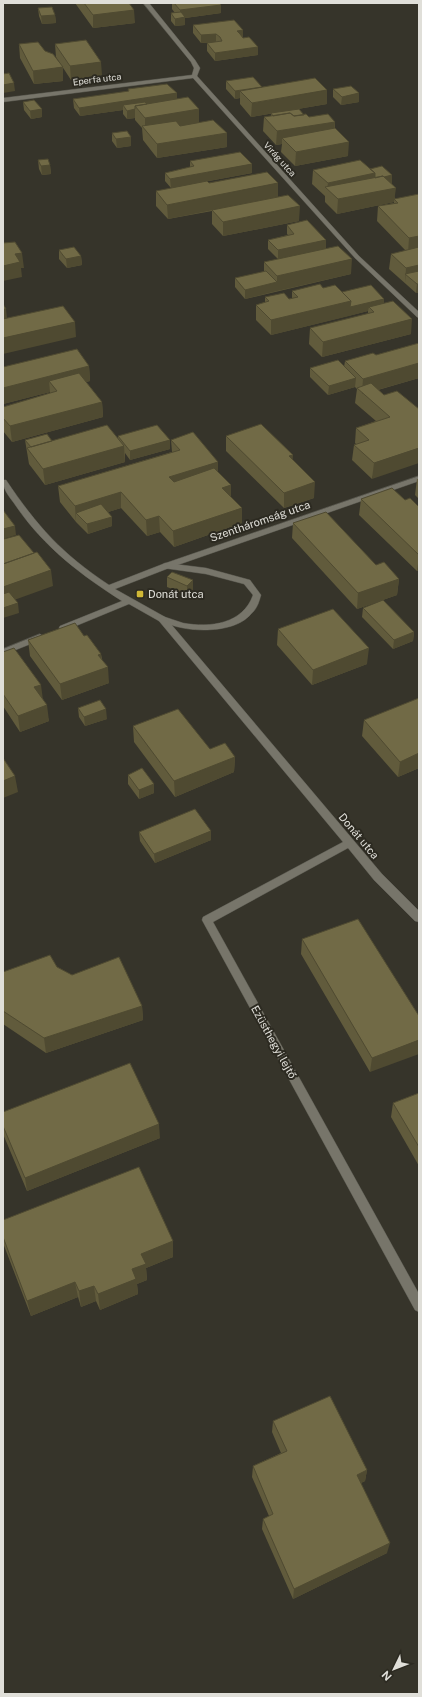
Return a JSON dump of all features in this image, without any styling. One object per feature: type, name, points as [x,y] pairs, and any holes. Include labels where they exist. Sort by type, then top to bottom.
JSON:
[{"type":"street","points":[[146,3],[197,68],[194,76]]},
{"type":"street","name":"Eperfa utca","points":[[3,100],[194,76]]},
{"type":"street","name":"Virág utca","points":[[194,76],[358,257],[419,316]]},
{"type":"street","name":"Szentháromság utca","points":[[109,588],[166,566],[419,478]]},
{"type":"street","points":[[3,482],[38,530],[80,570],[129,601],[162,619],[188,626],[231,624],[246,615],[255,605],[256,595],[247,582],[206,571],[166,566]]},
{"type":"street","points":[[3,652],[129,601]]},
{"type":"street","name":"Donát utca","points":[[162,619],[378,877],[419,918]]},
{"type":"street","name":"Ezüsthegyi lejtő","points":[[350,843],[207,920],[419,1306]]},
{"type":"building","points":[[84,3],[129,3],[134,10],[93,15]]},
{"type":"building","points":[[174,3],[219,3],[221,5],[180,10]]},
{"type":"building","points":[[52,7],[55,15],[41,16],[38,8]]},
{"type":"building","points":[[181,12],[185,17],[175,19],[171,13]]},
{"type":"building","points":[[234,20],[243,30],[237,31],[243,38],[249,37],[258,47],[215,53],[207,43],[222,41],[220,37],[216,34],[201,35],[193,25]]},
{"type":"building","points":[[86,40],[101,62],[70,66],[55,44]]},
{"type":"building","points":[[38,42],[45,51],[53,54],[63,67],[33,71],[19,44]]},
{"type":"building","points":[[9,73],[14,83],[3,85],[3,74]]},
{"type":"building","points":[[253,77],[262,87],[235,91],[226,81]]},
{"type":"building","points":[[315,78],[327,90],[252,103],[240,91]]},
{"type":"building","points":[[167,84],[177,93],[79,108],[73,99],[129,91],[128,89]]},
{"type":"building","points":[[351,86],[359,93],[342,97],[333,89]]},
{"type":"building","points":[[188,97],[199,109],[145,118],[135,106]]},
{"type":"building","points":[[34,100],[42,109],[30,111],[23,102]]},
{"type":"building","points":[[145,102],[147,104],[135,106],[135,109],[127,111],[123,105]]},
{"type":"building","points":[[299,109],[304,115],[294,116],[290,113],[273,116],[271,113]]},
{"type":"building","points":[[290,113],[294,116],[306,114],[309,117],[328,114],[335,122],[277,131],[264,117]]},
{"type":"building","points":[[213,120],[227,133],[157,144],[142,126],[176,121],[180,126]]},
{"type":"building","points":[[335,128],[349,142],[296,152],[282,138]]},
{"type":"building","points":[[127,131],[131,137],[116,139],[112,133]]},
{"type":"building","points":[[240,152],[252,164],[170,179],[165,173],[194,166],[190,161]]},
{"type":"building","points":[[48,159],[50,165],[41,166],[38,160]]},
{"type":"building","points":[[360,160],[375,173],[328,183],[313,170]]},
{"type":"building","points":[[382,166],[392,175],[375,178],[375,173],[370,169]]},
{"type":"building","points":[[267,172],[278,183],[167,205],[156,191],[207,181],[209,183]]},
{"type":"building","points":[[383,176],[396,188],[338,199],[325,187]]},
{"type":"building","points":[[419,194],[419,236],[409,238],[378,206],[398,203],[394,199]]},
{"type":"building","points":[[288,195],[300,206],[223,222],[212,210]]},
{"type":"building","points":[[307,220],[326,240],[278,250],[268,240],[294,234],[287,225]]},
{"type":"building","points":[[15,242],[22,253],[15,254],[20,262],[3,266],[3,243]]},
{"type":"building","points":[[338,246],[352,259],[277,276],[264,262]]},
{"type":"building","points":[[74,247],[81,256],[66,259],[59,250]]},
{"type":"building","points":[[419,247],[419,265],[406,268],[391,254]]},
{"type":"building","points":[[266,271],[277,282],[245,290],[235,278]]},
{"type":"building","points":[[419,271],[419,284],[405,274]]},
{"type":"building","points":[[320,284],[323,288],[335,285],[351,301],[271,320],[256,305],[269,301],[265,297],[284,293],[289,299],[298,297],[292,291]]},
{"type":"building","points":[[371,285],[384,299],[350,307],[351,301],[342,292]]},
{"type":"building","points":[[393,301],[412,319],[323,342],[310,328],[374,312],[369,307]]},
{"type":"building","points":[[63,306],[75,322],[3,338],[3,319]]},
{"type":"building","points":[[419,343],[419,363],[363,379],[345,361],[373,353],[376,355]]},
{"type":"building","points":[[77,349],[89,366],[3,388],[3,367]]},
{"type":"building","points":[[338,360],[356,378],[329,386],[310,368]]},
{"type":"building","points":[[79,373],[102,402],[10,426],[3,418],[3,407],[57,391],[49,381]]},
{"type":"building","points":[[371,383],[384,395],[397,391],[419,409],[419,448],[374,463],[354,445],[369,440],[356,428],[390,417],[357,388]]},
{"type":"building","points":[[261,424],[293,455],[289,456],[315,482],[284,493],[226,436]]},
{"type":"building","points":[[107,425],[124,446],[43,469],[27,448]]},
{"type":"building","points":[[157,425],[170,440],[130,451],[118,436]]},
{"type":"building","points":[[193,432],[218,462],[169,477],[174,482],[214,468],[231,485],[222,488],[242,508],[173,531],[159,516],[146,520],[121,492],[75,506],[58,486],[180,450],[171,440]]},
{"type":"building","points":[[47,434],[52,441],[31,447],[25,440]]},
{"type":"building","points":[[392,488],[405,500],[410,498],[419,507],[419,555],[361,499]]},
{"type":"building","points":[[101,504],[112,517],[87,524],[76,513]]},
{"type":"building","points":[[3,510],[15,526],[3,529]]},
{"type":"building","points":[[326,512],[376,565],[384,562],[399,579],[358,593],[293,523]]},
{"type":"building","points":[[19,535],[34,553],[3,564],[3,538]]},
{"type":"building","points":[[37,552],[51,570],[3,587],[3,564]]},
{"type":"building","points":[[172,572],[193,580],[187,586],[167,577]]},
{"type":"building","points":[[9,592],[18,603],[3,608],[3,594]]},
{"type":"building","points":[[383,600],[414,632],[394,640],[363,608]]},
{"type":"building","points":[[333,609],[369,648],[313,670],[278,629]]},
{"type":"building","points":[[75,623],[84,636],[87,635],[101,654],[98,655],[108,667],[60,684],[28,640]]},
{"type":"building","points":[[14,648],[41,685],[34,687],[47,705],[18,716],[3,694],[3,652]]},
{"type":"building","points":[[419,698],[419,753],[400,762],[364,720]]},
{"type":"building","points":[[100,700],[106,709],[84,717],[78,708]]},
{"type":"building","points":[[178,709],[210,749],[225,743],[235,757],[174,781],[133,726]]},
{"type":"building","points":[[3,758],[15,776],[3,781]]},
{"type":"building","points":[[142,768],[154,784],[139,790],[128,775]]},
{"type":"building","points":[[195,809],[211,831],[154,854],[139,832]]},
{"type":"building","points":[[358,919],[419,1016],[419,1040],[372,1058],[302,939]]},
{"type":"building","points":[[50,955],[57,967],[72,975],[119,957],[142,1006],[44,1038],[3,1011],[3,972]]},
{"type":"building","points":[[130,1063],[159,1124],[25,1178],[3,1126],[3,1112]]},
{"type":"building","points":[[419,1093],[419,1147],[393,1103]]},
{"type":"building","points":[[139,1167],[173,1241],[141,1254],[146,1264],[132,1269],[136,1279],[98,1294],[94,1286],[79,1291],[75,1282],[27,1301],[3,1237],[3,1220]]},
{"type":"building","points":[[330,1396],[367,1470],[357,1475],[390,1543],[294,1589],[263,1519],[273,1514],[253,1466],[287,1451],[273,1421]]},
{"type":"place","name":"Donát utca","points":[[140,594]]}]
